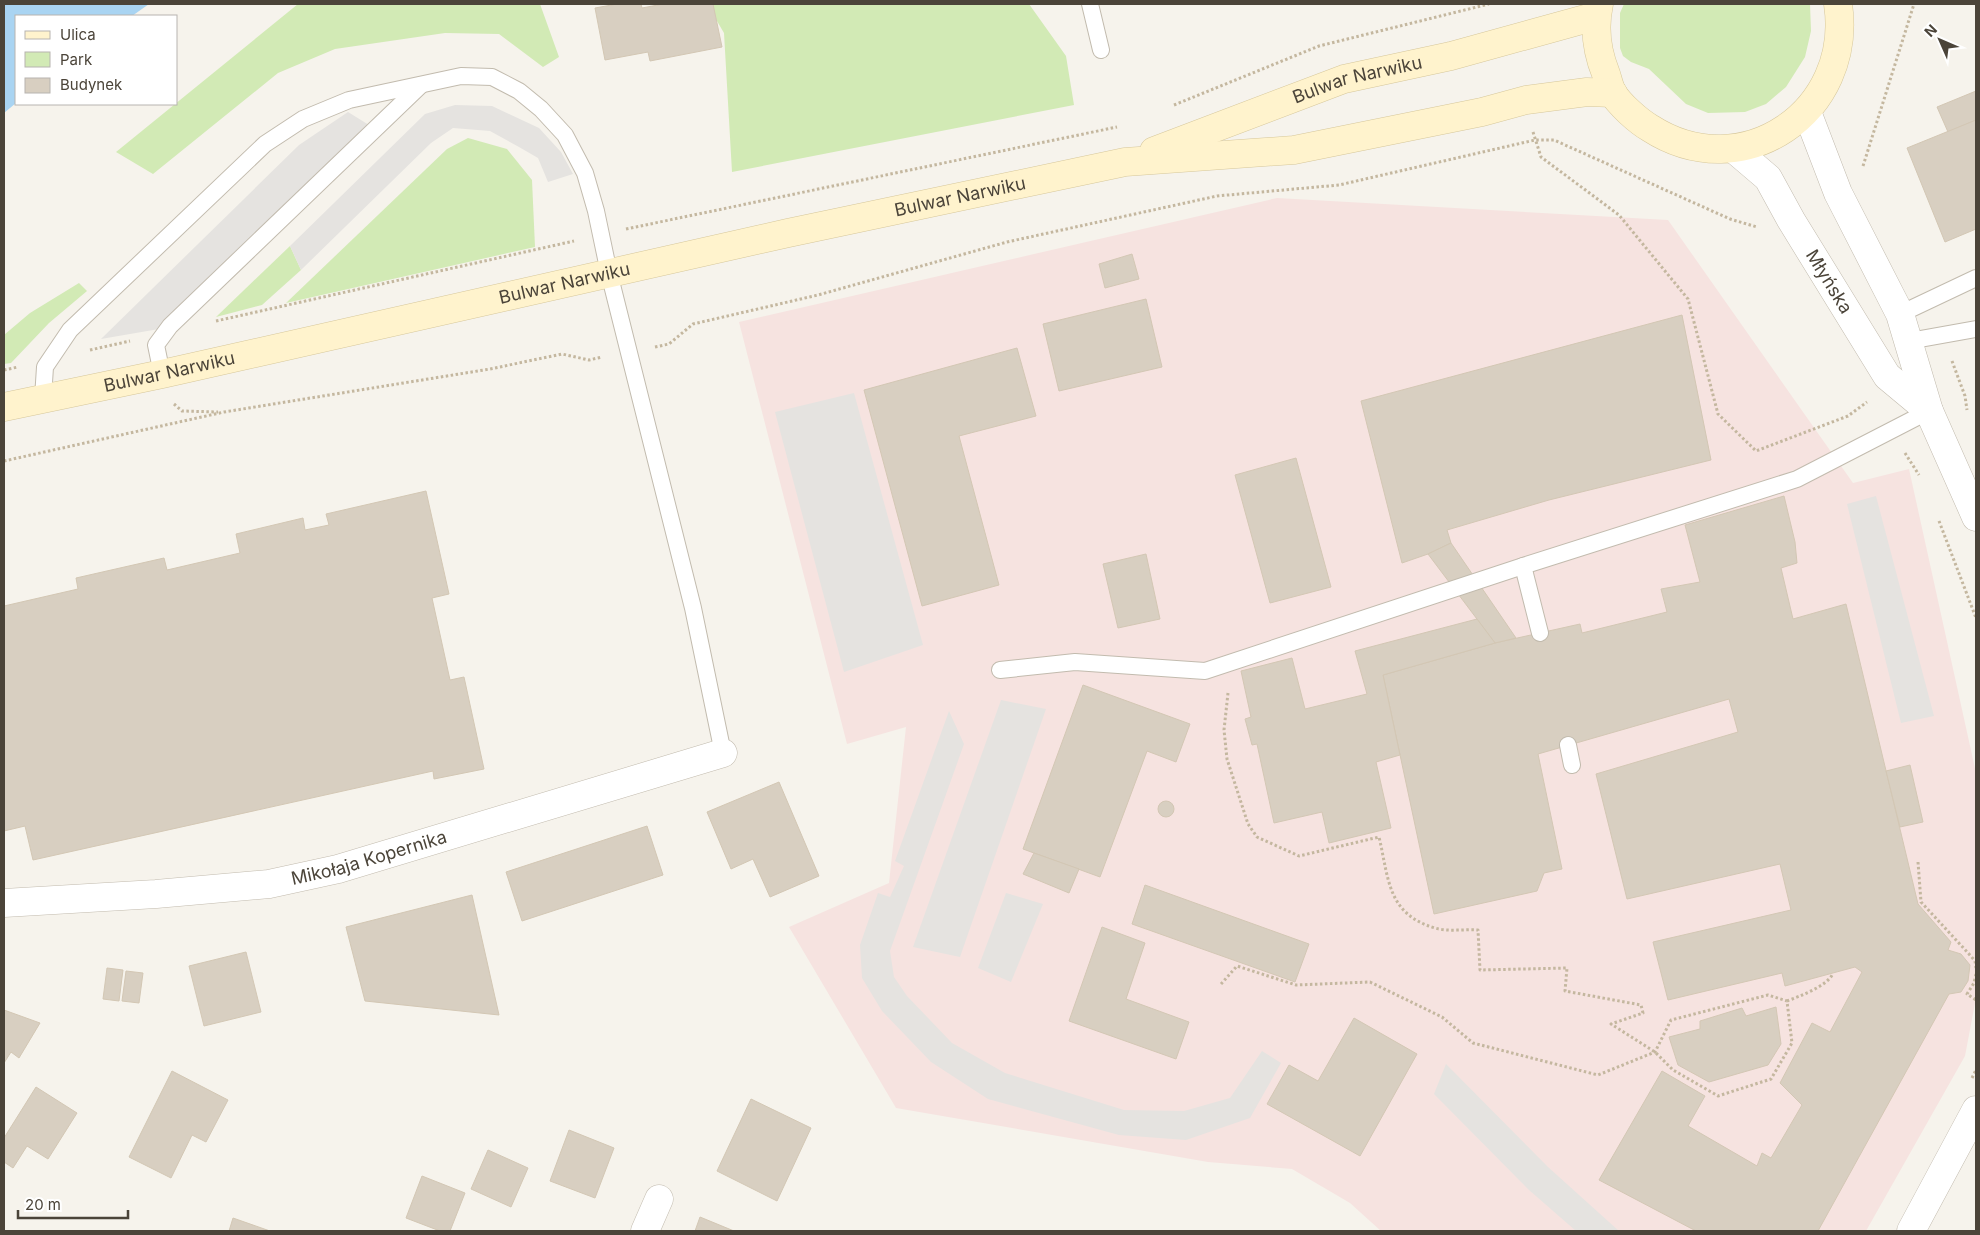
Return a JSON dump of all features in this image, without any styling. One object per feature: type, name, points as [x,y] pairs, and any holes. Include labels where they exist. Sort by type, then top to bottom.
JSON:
[{"type":"main road","points":[[1598,10],[1599,57],[1613,93],[1639,121],[1668,140],[1700,149],[1734,149],[1774,137],[1807,112],[1828,80],[1839,43],[1839,4]]},
{"type":"main road","name":"Bulwar Narwiku","points":[[1125,162],[1344,79],[1451,56],[1598,10]]},
{"type":"main road","name":"Bulwar Narwiku","points":[[4,407],[162,374],[609,273],[1125,162],[1294,150],[1482,112],[1526,100],[1587,92],[1613,93]]},
{"type":"street","name":"Młyńska","points":[[1807,112],[1838,193],[1900,314],[1929,411],[1976,516]]},
{"type":"street","name":"Młyńska","points":[[1734,149],[1768,178],[1791,220],[1887,376],[1929,411]]},
{"type":"street","name":"Mikołaja Kopernika","points":[[4,903],[156,894],[270,884],[338,869],[723,753]]},
{"type":"street","points":[[1911,1231],[1976,1110]]},
{"type":"street","points":[[645,1231],[659,1199]]},
{"type":"lane","points":[[1090,4],[1101,50]]},
{"type":"lane","points":[[43,398],[45,367],[70,330],[265,144],[303,119],[349,100],[461,76],[492,77],[519,91],[542,109],[565,135],[585,173],[670,510],[693,608],[723,753]]},
{"type":"lane","points":[[162,374],[156,345],[165,333],[421,84]]},
{"type":"lane","points":[[1900,314],[1976,278]]},
{"type":"lane","points":[[1909,341],[1976,329]]},
{"type":"lane","points":[[1000,670],[1074,662],[1205,671],[1523,566],[1797,479],[1929,411]]},
{"type":"lane","points":[[1523,566],[1540,632]]},
{"type":"lane","points":[[1568,745],[1572,765]]},
{"type":"path","points":[[1861,172],[1914,4]]},
{"type":"path","points":[[213,322],[601,234],[1117,126]]},
{"type":"path","points":[[1535,140],[1540,158],[1619,215],[1688,299],[1718,414],[1756,451],[1848,416],[1868,402]]},
{"type":"path","points":[[669,344],[693,324],[818,295],[1007,242],[1217,196],[1338,185],[1535,140],[1554,140],[1730,219],[1764,228]]},
{"type":"path","points":[[4,370],[165,333]]},
{"type":"path","points":[[4,461],[224,412],[490,369],[562,354],[589,360]]},
{"type":"path","points":[[1938,518],[1976,618]]},
{"type":"path","points":[[1230,662],[1224,730],[1227,759],[1248,824],[1257,837],[1298,856],[1379,837],[1393,899],[1406,914],[1436,929],[1478,930],[1480,970],[1567,968],[1565,991],[1641,1005],[1643,1013],[1611,1024],[1655,1052],[1673,1070],[1718,1096],[1771,1079],[1792,1043],[1788,1001]]},
{"type":"path","points":[[1918,862],[1921,902],[1975,961],[1976,968]]},
{"type":"path","points":[[1220,984],[1237,966],[1296,985],[1370,982],[1442,1018],[1473,1043],[1598,1075],[1655,1052],[1671,1020],[1768,995],[1788,1001],[1812,990],[1831,978],[1833,973]]},
{"type":"path","points":[[1976,974],[1974,984],[1967,994],[1976,1000]]},
{"type":"shaded area","points":[[455,105],[492,106],[539,128],[561,152],[573,174],[548,182],[538,158],[519,147],[490,131],[453,128],[431,143],[301,270],[290,246],[425,114]]},
{"type":"shaded area","points":[[348,112],[369,125],[159,329],[101,339],[299,145]]},
{"type":"shaded area","points":[[1277,198],[1668,220],[1853,483],[1909,469],[1976,773],[1976,998],[1965,1056],[1866,1231],[1381,1231],[1350,1203],[1292,1169],[1208,1162],[896,1108],[789,927],[889,883],[906,727],[847,744],[739,322]]},
{"type":"shaded area","points":[[854,393],[923,645],[844,672],[775,412]]},
{"type":"shaded area","points":[[1876,496],[1934,716],[1901,723],[1847,504]]},
{"type":"shaded area","points":[[1001,700],[1046,709],[960,957],[913,947]]},
{"type":"shaded area","points":[[949,711],[964,744],[890,951],[894,977],[907,996],[952,1043],[1005,1073],[1124,1110],[1184,1111],[1230,1098],[1262,1051],[1281,1063],[1250,1118],[1186,1140],[1119,1135],[988,1099],[931,1062],[882,1011],[862,978],[860,945],[878,893],[890,897],[904,866],[895,861]]},
{"type":"shaded area","points":[[1006,893],[1043,904],[1011,982],[978,968]]},
{"type":"shaded area","points":[[1446,1064],[1548,1167],[1619,1231],[1576,1231],[1529,1190],[1434,1094]]},
{"type":"green space","points":[[298,4],[540,4],[559,57],[543,67],[499,34],[445,33],[335,49],[278,73],[153,174],[116,152],[174,105],[178,105],[178,102]]},
{"type":"green space","points":[[707,4],[1029,4],[1066,56],[1074,105],[732,172],[724,33]]},
{"type":"green space","points":[[1624,4],[1810,4],[1811,31],[1805,57],[1786,87],[1766,104],[1745,112],[1708,113],[1686,104],[1649,69],[1631,62],[1623,56],[1620,48],[1620,13]]},
{"type":"green space","points":[[468,138],[507,149],[532,180],[535,247],[286,303],[447,149]]},
{"type":"green space","points":[[290,246],[301,270],[262,305],[216,317]]},
{"type":"green space","points":[[79,283],[87,291],[49,323],[11,363],[4,364],[4,335],[30,313]]},
{"type":"water","points":[[4,4],[149,4],[133,15],[15,15],[15,104],[4,113]]},
{"type":"building","points":[[617,4],[641,4],[642,8],[663,4],[713,4],[722,47],[650,61],[648,52],[605,60],[595,8]]},
{"type":"building","points":[[1976,91],[1976,120],[1948,132],[1937,107]]},
{"type":"building","points":[[1976,120],[1976,229],[1945,242],[1907,148]]},
{"type":"building","points":[[1132,254],[1139,279],[1105,288],[1099,264]]},
{"type":"building","points":[[1146,299],[1162,367],[1059,391],[1043,324]]},
{"type":"building","points":[[1682,315],[1711,460],[1549,500],[1447,530],[1451,543],[1402,563],[1361,401]]},
{"type":"building","points":[[1017,348],[1036,416],[959,436],[999,585],[922,606],[864,390]]},
{"type":"building","points":[[1296,458],[1331,587],[1270,603],[1235,475]]},
{"type":"building","points":[[426,491],[449,594],[432,598],[450,680],[464,677],[484,769],[434,779],[433,771],[33,860],[25,826],[4,831],[4,606],[78,589],[76,578],[164,558],[167,570],[240,553],[236,534],[303,518],[305,530],[329,525],[326,514]]},
{"type":"building","points":[[1784,496],[1795,542],[1797,563],[1781,568],[1793,619],[1846,604],[1918,904],[1951,942],[1948,950],[1961,954],[1970,965],[1968,981],[1961,992],[1949,994],[1818,1231],[1696,1231],[1599,1180],[1662,1071],[1705,1096],[1688,1126],[1757,1166],[1762,1153],[1771,1158],[1802,1105],[1780,1083],[1812,1023],[1830,1032],[1862,972],[1855,967],[1785,986],[1782,973],[1668,1000],[1653,942],[1791,910],[1780,864],[1627,899],[1596,774],[1738,732],[1729,699],[1538,754],[1562,869],[1544,873],[1537,891],[1434,914],[1383,675],[1495,643],[1580,624],[1582,633],[1667,612],[1661,589],[1700,582],[1685,525]]},
{"type":"building","points":[[1451,543],[1516,638],[1495,643],[1428,554]]},
{"type":"building","points":[[1146,554],[1160,619],[1118,628],[1103,564]]},
{"type":"building","points":[[1477,619],[1495,643],[1383,675],[1400,755],[1376,762],[1391,828],[1329,843],[1322,812],[1274,823],[1257,744],[1252,745],[1245,719],[1251,717],[1241,671],[1292,658],[1305,709],[1367,694],[1355,651]]},
{"type":"building","points":[[1083,685],[1190,724],[1176,762],[1147,751],[1100,877],[1023,849]]},
{"type":"building","points":[[1910,765],[1923,822],[1900,827],[1886,771]]},
{"type":"building","points":[[779,782],[819,876],[770,897],[753,859],[731,869],[707,812]]},
{"type":"building","points":[[1163,801],[1169,801],[1174,806],[1172,815],[1163,817],[1158,812],[1158,806]]},
{"type":"building","points":[[647,826],[663,875],[522,921],[506,872]]},
{"type":"building","points":[[1034,853],[1079,869],[1069,893],[1023,874]]},
{"type":"building","points":[[1145,885],[1309,944],[1295,982],[1132,924]]},
{"type":"building","points":[[472,895],[499,1015],[365,1001],[346,927]]},
{"type":"building","points":[[1102,927],[1145,943],[1126,999],[1189,1022],[1176,1059],[1069,1021]]},
{"type":"building","points":[[246,952],[261,1012],[204,1026],[189,966]]},
{"type":"building","points":[[107,968],[123,970],[119,1001],[103,999]]},
{"type":"building","points":[[126,971],[143,973],[139,1003],[122,1001]]},
{"type":"building","points":[[1776,1007],[1781,1044],[1768,1065],[1709,1082],[1678,1065],[1669,1037],[1700,1029],[1700,1021],[1742,1008],[1746,1016]]},
{"type":"building","points":[[4,1010],[40,1023],[19,1058],[11,1052],[4,1063]]},
{"type":"building","points":[[1354,1018],[1417,1054],[1360,1156],[1267,1104],[1289,1065],[1318,1081]]},
{"type":"building","points":[[172,1071],[228,1100],[206,1142],[192,1135],[171,1178],[129,1157]]},
{"type":"building","points":[[36,1087],[77,1113],[48,1159],[27,1146],[13,1168],[4,1162],[4,1138]]},
{"type":"building","points":[[751,1099],[811,1128],[777,1201],[717,1171]]},
{"type":"building","points":[[569,1130],[614,1148],[595,1198],[550,1181]]},
{"type":"building","points":[[488,1150],[528,1168],[511,1207],[471,1189]]},
{"type":"building","points":[[422,1176],[465,1193],[450,1231],[440,1231],[406,1218]]},
{"type":"building","points":[[700,1217],[734,1231],[695,1231]]},
{"type":"building","points":[[233,1218],[270,1231],[229,1231]]}]
